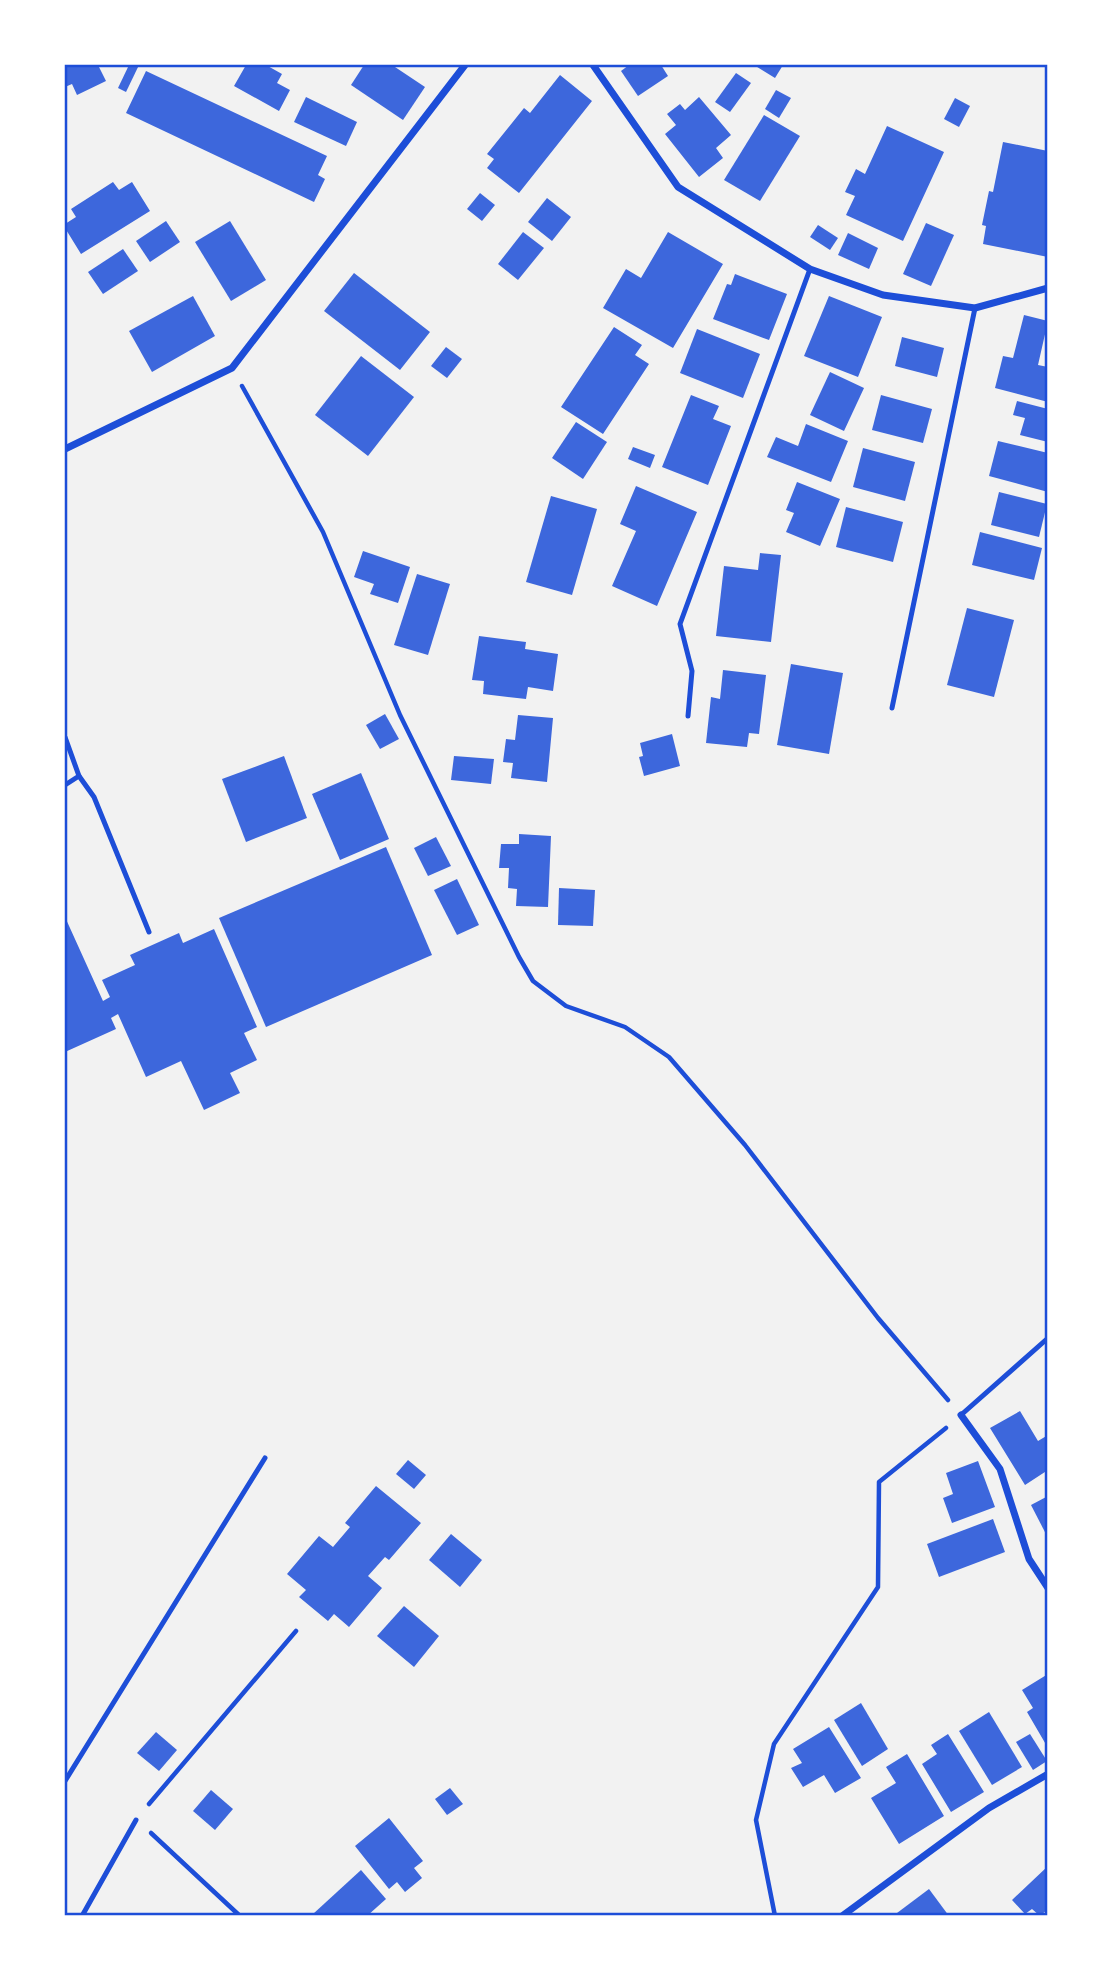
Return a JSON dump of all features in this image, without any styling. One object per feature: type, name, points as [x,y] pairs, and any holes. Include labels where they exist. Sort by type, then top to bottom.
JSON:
[{"type":"street","points":[[65,449],[232,368],[465,65]]},
{"type":"street","points":[[593,65],[678,187],[810,269],[883,295],[975,308],[1048,288]]},
{"type":"street","points":[[961,1415],[1000,1469],[1029,1559],[1048,1588]]},
{"type":"street","points":[[842,1916],[989,1808],[1048,1774]]},
{"type":"lane","points":[[688,716],[692,671],[680,624],[810,269]]},
{"type":"lane","points":[[892,708],[975,308]]},
{"type":"lane","points":[[65,737],[79,776],[94,797],[149,932]]},
{"type":"lane","points":[[65,785],[79,776]]},
{"type":"lane","points":[[961,1415],[1048,1338]]},
{"type":"lane","points":[[65,1781],[265,1458]]},
{"type":"lane","points":[[82,1916],[136,1820]]},
{"type":"path","points":[[232,368],[323,532],[400,715],[533,981],[566,1006],[625,1027],[669,1058],[746,1145],[878,1318],[961,1415],[879,1482],[878,1587],[774,1744],[756,1820],[775,1916]]},
{"type":"path","points":[[240,1916],[136,1820],[296,1632]]},
{"type":"building","points":[[65,65],[98,65],[106,81],[77,95],[72,84],[65,87]]},
{"type":"building","points":[[129,65],[139,65],[126,92],[118,88]]},
{"type":"building","points":[[246,65],[266,65],[282,74],[277,83],[290,90],[279,111],[234,86]]},
{"type":"building","points":[[364,65],[392,65],[425,87],[403,120],[351,85]]},
{"type":"building","points":[[629,65],[661,65],[668,76],[638,96],[621,71]]},
{"type":"building","points":[[754,65],[783,65],[775,78]]},
{"type":"building","points":[[146,71],[327,156],[318,175],[325,179],[314,202],[126,113]]},
{"type":"building","points":[[736,73],[751,83],[730,112],[715,102]]},
{"type":"building","points":[[560,75],[592,101],[519,193],[487,168],[494,159],[487,154],[524,108],[530,113]]},
{"type":"building","points":[[776,90],[791,98],[779,118],[765,109]]},
{"type":"building","points":[[306,97],[357,122],[346,146],[294,122]]},
{"type":"building","points":[[699,97],[731,135],[716,148],[723,158],[699,177],[665,134],[676,125],[667,114],[680,104],[685,110]]},
{"type":"building","points":[[955,98],[970,106],[959,127],[944,119]]},
{"type":"building","points":[[764,115],[800,136],[760,201],[724,180]]},
{"type":"building","points":[[887,126],[944,152],[903,241],[846,215],[855,196],[845,192],[856,169],[865,174]]},
{"type":"building","points":[[1003,142],[1048,151],[1048,257],[983,244],[986,226],[982,225],[989,191],[993,192]]},
{"type":"building","points":[[113,182],[119,190],[132,182],[150,211],[81,254],[65,228],[65,224],[76,217],[71,209]]},
{"type":"building","points":[[480,193],[495,205],[482,221],[467,209]]},
{"type":"building","points":[[547,198],[571,217],[552,241],[528,222]]},
{"type":"building","points":[[166,221],[180,242],[150,262],[136,241]]},
{"type":"building","points":[[230,221],[266,280],[231,301],[195,242]]},
{"type":"building","points":[[926,223],[954,235],[931,286],[903,274]]},
{"type":"building","points":[[818,225],[838,238],[830,250],[810,237]]},
{"type":"building","points":[[523,232],[544,248],[518,280],[498,264]]},
{"type":"building","points":[[668,232],[723,264],[673,348],[603,308],[626,269],[641,278]]},
{"type":"building","points":[[848,233],[878,248],[869,269],[838,255]]},
{"type":"building","points":[[123,249],[138,271],[103,294],[88,272]]},
{"type":"building","points":[[354,273],[430,332],[400,370],[324,311]]},
{"type":"building","points":[[735,274],[787,294],[769,340],[713,319],[727,284],[731,285]]},
{"type":"building","points":[[193,296],[215,336],[152,372],[129,331]]},
{"type":"building","points":[[829,296],[882,317],[858,377],[804,356]]},
{"type":"building","points":[[1024,315],[1048,321],[1038,365],[1048,367],[1048,402],[995,388],[1003,356],[1013,358]]},
{"type":"building","points":[[614,327],[642,345],[635,355],[649,364],[603,434],[561,407]]},
{"type":"building","points":[[697,329],[760,354],[743,398],[680,373]]},
{"type":"building","points":[[902,337],[944,348],[937,377],[895,366]]},
{"type":"building","points":[[446,347],[462,359],[447,378],[431,366]]},
{"type":"building","points":[[361,356],[414,397],[368,456],[315,415]]},
{"type":"building","points":[[830,372],[864,388],[844,431],[810,415]]},
{"type":"building","points":[[691,395],[719,406],[713,419],[731,426],[708,485],[662,467]]},
{"type":"building","points":[[881,395],[932,409],[923,443],[872,430]]},
{"type":"building","points":[[1017,401],[1048,409],[1048,442],[1020,435],[1025,418],[1013,415]]},
{"type":"building","points":[[576,422],[607,442],[583,479],[552,458]]},
{"type":"building","points":[[806,424],[848,441],[831,482],[767,457],[776,437],[798,446]]},
{"type":"building","points":[[998,441],[1048,453],[1048,492],[989,476]]},
{"type":"building","points":[[633,447],[655,455],[650,468],[628,459]]},
{"type":"building","points":[[863,448],[915,462],[905,501],[853,487]]},
{"type":"building","points":[[797,482],[840,499],[820,546],[786,532],[794,513],[786,510]]},
{"type":"building","points":[[636,486],[697,512],[657,606],[612,586],[636,531],[620,524]]},
{"type":"building","points":[[999,492],[1047,504],[1039,537],[991,525]]},
{"type":"building","points":[[551,496],[597,509],[572,595],[526,582]]},
{"type":"building","points":[[846,507],[903,522],[893,562],[836,547]]},
{"type":"building","points":[[980,532],[1042,548],[1034,580],[972,565]]},
{"type":"building","points":[[363,551],[410,567],[398,603],[370,594],[374,584],[354,577]]},
{"type":"building","points":[[760,553],[781,555],[771,642],[716,636],[724,566],[758,570]]},
{"type":"building","points":[[417,574],[450,584],[428,655],[394,645]]},
{"type":"building","points":[[967,608],[1014,620],[994,697],[947,685]]},
{"type":"building","points":[[479,636],[526,642],[525,649],[558,654],[553,691],[528,687],[526,699],[483,694],[484,681],[472,680]]},
{"type":"building","points":[[791,664],[843,673],[829,754],[777,745]]},
{"type":"building","points":[[723,670],[766,675],[759,734],[749,733],[747,747],[706,743],[711,697],[720,699]]},
{"type":"building","points":[[385,714],[399,739],[380,749],[366,725]]},
{"type":"building","points":[[518,715],[553,718],[547,782],[511,778],[513,763],[503,762],[506,739],[515,740]]},
{"type":"building","points":[[672,734],[680,766],[644,776],[639,757],[643,756],[640,743]]},
{"type":"building","points":[[284,756],[307,818],[246,842],[222,779]]},
{"type":"building","points":[[454,756],[494,759],[491,784],[451,780]]},
{"type":"building","points":[[361,773],[389,839],[340,860],[312,794]]},
{"type":"building","points":[[519,834],[551,836],[548,907],[516,906],[517,889],[508,888],[509,868],[499,868],[501,844],[519,844]]},
{"type":"building","points":[[436,837],[451,866],[428,876],[414,848]]},
{"type":"building","points":[[386,847],[432,955],[266,1027],[219,918]]},
{"type":"building","points":[[457,879],[479,925],[457,935],[434,890]]},
{"type":"building","points":[[559,888],[595,890],[593,926],[558,925]]},
{"type":"building","points":[[65,917],[103,1001],[110,997],[102,980],[135,965],[130,955],[179,933],[183,943],[214,929],[257,1027],[244,1033],[257,1060],[230,1073],[240,1093],[204,1110],[181,1061],[146,1077],[118,1014],[111,1018],[116,1029],[65,1052]]},
{"type":"building","points":[[1020,1411],[1038,1441],[1048,1435],[1048,1470],[1025,1485],[990,1428]]},
{"type":"building","points":[[408,1460],[426,1475],[414,1489],[396,1474]]},
{"type":"building","points":[[978,1461],[995,1507],[952,1523],[943,1498],[953,1494],[946,1473]]},
{"type":"building","points":[[376,1486],[421,1523],[389,1560],[385,1557],[368,1576],[382,1588],[349,1627],[334,1614],[328,1621],[299,1597],[306,1590],[287,1574],[319,1536],[333,1547],[350,1527],[345,1523]]},
{"type":"building","points":[[1048,1496],[1048,1538],[1031,1505]]},
{"type":"building","points":[[993,1519],[1005,1552],[939,1577],[927,1544]]},
{"type":"building","points":[[451,1534],[482,1560],[460,1587],[429,1560]]},
{"type":"building","points":[[404,1606],[439,1636],[414,1667],[377,1636]]},
{"type":"building","points":[[1048,1674],[1048,1748],[1027,1712],[1033,1708],[1022,1690]]},
{"type":"building","points":[[861,1703],[888,1749],[862,1766],[834,1720]]},
{"type":"building","points":[[989,1712],[1022,1767],[992,1785],[959,1731]]},
{"type":"building","points":[[829,1727],[861,1778],[835,1793],[824,1775],[803,1787],[791,1768],[802,1763],[793,1749]]},
{"type":"building","points":[[156,1732],[177,1750],[159,1771],[137,1753]]},
{"type":"building","points":[[948,1734],[984,1792],[951,1812],[922,1764],[937,1754],[931,1745]]},
{"type":"building","points":[[1030,1734],[1047,1761],[1033,1770],[1016,1742]]},
{"type":"building","points":[[907,1754],[944,1816],[899,1844],[871,1798],[896,1783],[886,1767]]},
{"type":"building","points":[[450,1788],[463,1804],[447,1815],[435,1799]]},
{"type":"building","points":[[211,1790],[233,1809],[215,1830],[193,1811]]},
{"type":"building","points":[[389,1818],[423,1861],[414,1868],[422,1878],[405,1892],[397,1882],[389,1889],[355,1846]]},
{"type":"building","points":[[1048,1866],[1048,1909],[1040,1916],[1032,1909],[1025,1914],[1012,1900]]},
{"type":"building","points":[[361,1870],[386,1899],[367,1916],[313,1914]]},
{"type":"building","points":[[929,1889],[949,1916],[893,1916]]}]
